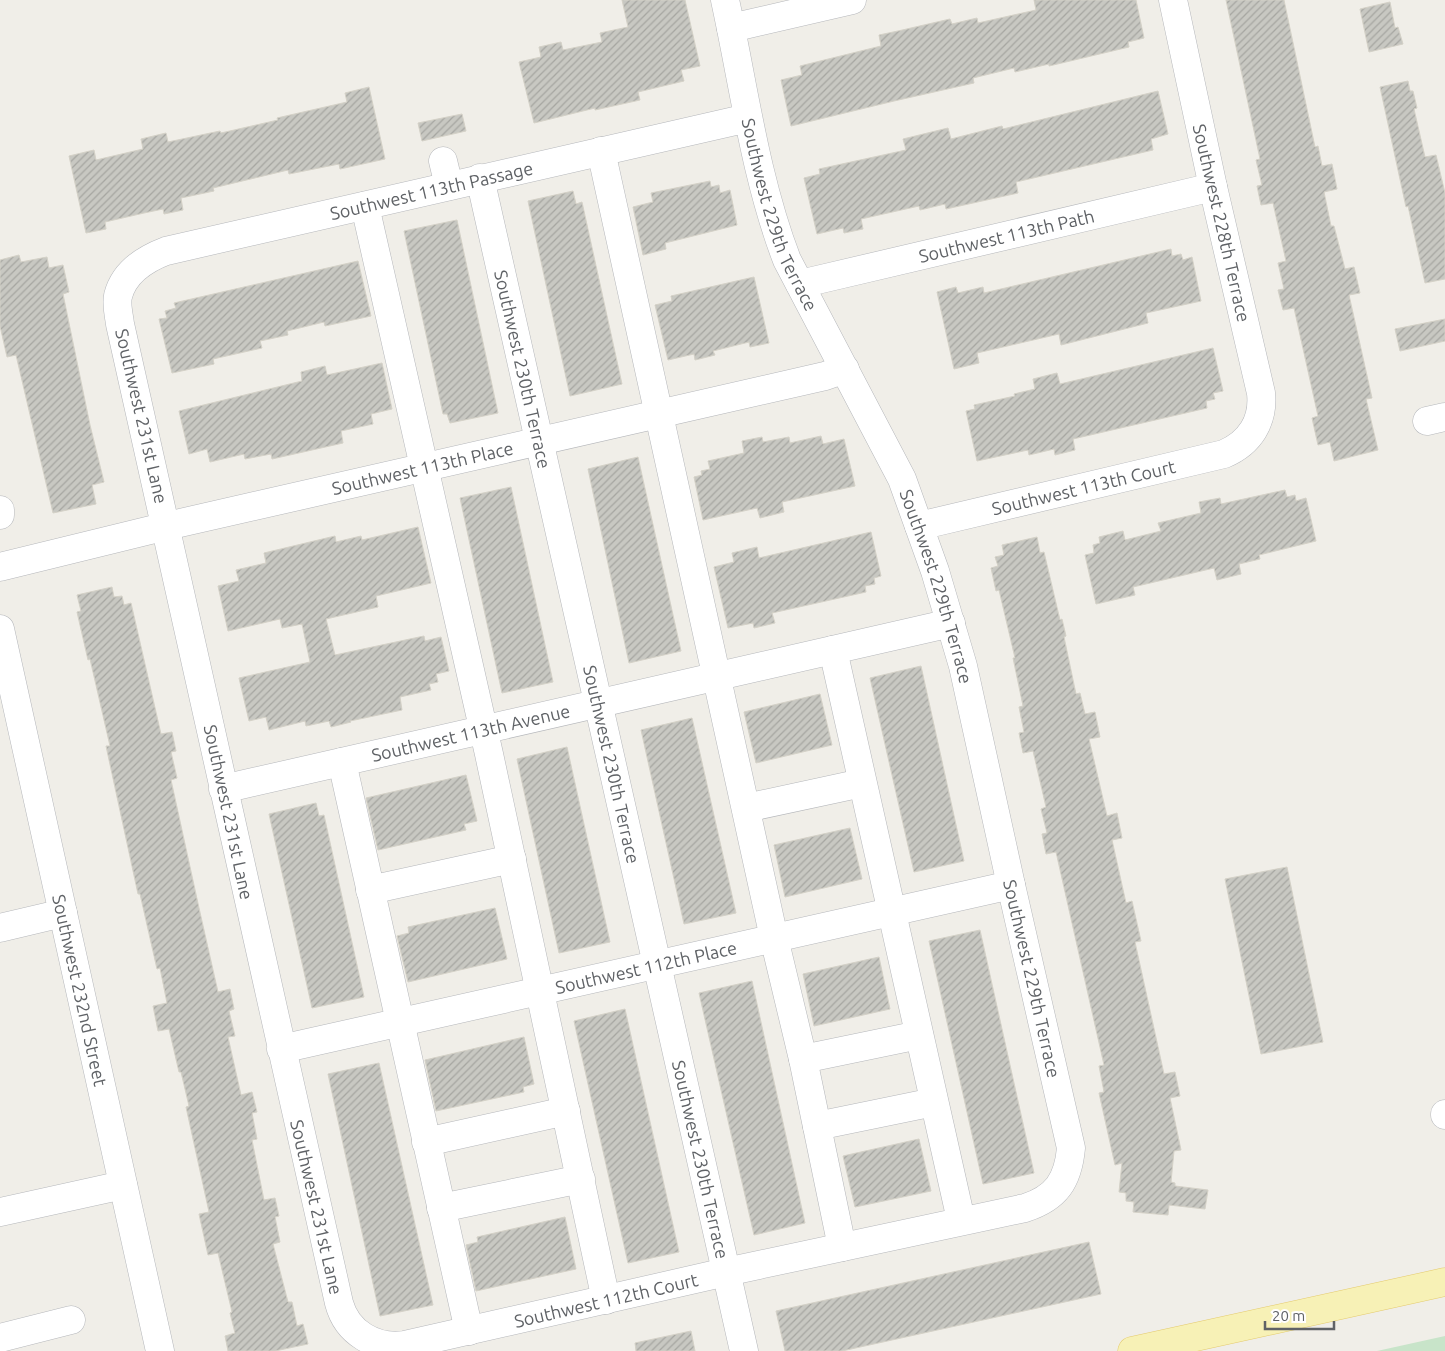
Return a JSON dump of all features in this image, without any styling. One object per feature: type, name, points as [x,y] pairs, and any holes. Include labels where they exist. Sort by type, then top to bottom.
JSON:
[{"type":"main road","points":[[1132,1351],[1445,1282]]},
{"type":"street","name":"Southwest 229th Terrace","points":[[725,0],[748,118],[774,227],[787,260],[902,479],[935,571],[963,666],[1071,1148],[1066,1173],[1053,1193]]},
{"type":"street","points":[[731,28],[852,0]]},
{"type":"street","name":"Southwest 228th Terrace","points":[[1173,0],[1213,187],[1262,393],[1262,414],[1254,432],[1245,441]]},
{"type":"street","name":"Southwest 113th Passage","points":[[125,281],[142,262],[166,252],[365,206],[446,174],[480,178],[748,118]]},
{"type":"street","points":[[601,151],[774,938],[803,1060],[842,1247]]},
{"type":"street","name":"Southwest 230th Terrace","points":[[480,178],[744,1351]]},
{"type":"street","name":"Southwest 113th Path","points":[[800,284],[1213,187]]},
{"type":"street","points":[[365,206],[541,990],[606,1300]]},
{"type":"street","name":"Southwest 231st Lane","points":[[125,281],[118,296],[120,324],[281,1049],[342,1311],[346,1320],[362,1336]]},
{"type":"street","name":"Southwest 113th Place","points":[[0,566],[166,526],[825,376],[845,369]]},
{"type":"street","name":"Southwest 113th Court","points":[[920,526],[1224,454],[1235,449],[1245,441]]},
{"type":"street","name":"Southwest 113th Avenue","points":[[223,789],[951,623]]},
{"type":"street","name":"Southwest 232nd Street","points":[[0,629],[160,1351]]},
{"type":"street","points":[[833,650],[961,1220]]},
{"type":"street","points":[[342,762],[469,1331]]},
{"type":"street","points":[[746,808],[862,783]]},
{"type":"street","points":[[370,890],[512,859]]},
{"type":"street","name":"Southwest 112th Place","points":[[281,1049],[1011,885]]},
{"type":"street","points":[[0,928],[63,913]]},
{"type":"street","points":[[803,1060],[919,1036]]},
{"type":"street","points":[[816,1126],[934,1102]]},
{"type":"street","points":[[426,1142],[566,1112]]},
{"type":"street","points":[[442,1208],[581,1179]]},
{"type":"street","points":[[0,1212],[123,1185]]},
{"type":"street","name":"Southwest 112th Court","points":[[362,1336],[378,1344],[398,1346],[961,1220],[1024,1208],[1042,1202],[1053,1193]]},
{"type":"street","points":[[0,1338],[72,1320]]},
{"type":"green space","points":[[1445,1336],[1445,1351],[1377,1351]]},
{"type":"building","points":[[622,0],[685,0],[700,66],[681,70],[684,81],[638,92],[640,100],[595,110],[595,108],[534,123],[519,62],[541,57],[539,47],[561,42],[563,50],[602,42],[600,33],[628,27]]},
{"type":"building","points":[[1034,0],[1136,0],[1144,38],[1128,42],[1129,47],[1049,66],[1049,64],[1015,72],[1014,68],[973,78],[974,83],[791,126],[781,80],[802,75],[800,66],[881,46],[879,35],[950,19],[952,24],[977,18],[978,23],[1036,10]]},
{"type":"building","points":[[1226,0],[1284,0],[1315,147],[1318,146],[1322,166],[1332,164],[1337,189],[1324,192],[1331,226],[1334,226],[1345,269],[1354,267],[1360,293],[1349,295],[1372,398],[1366,399],[1378,450],[1334,461],[1330,442],[1318,445],[1312,418],[1318,416],[1294,308],[1283,310],[1278,290],[1284,289],[1278,263],[1286,261],[1273,203],[1261,205],[1257,186],[1262,185],[1256,160],[1260,159]]},
{"type":"building","points":[[1390,2],[1395,28],[1398,27],[1403,44],[1369,52],[1360,9]]},
{"type":"building","points":[[1408,81],[1410,91],[1413,91],[1417,108],[1414,109],[1425,157],[1436,155],[1445,193],[1445,279],[1425,283],[1408,206],[1406,207],[1380,87]]},
{"type":"building","points":[[369,87],[385,159],[340,169],[339,164],[289,174],[288,170],[213,188],[214,191],[181,198],[183,210],[164,214],[163,209],[105,222],[106,229],[86,233],[69,156],[94,150],[96,160],[143,149],[141,139],[166,133],[168,142],[220,131],[221,133],[278,120],[277,118],[347,102],[345,93]]},
{"type":"building","points":[[1158,91],[1168,134],[1151,139],[1153,150],[1016,182],[1018,193],[946,209],[945,204],[920,210],[919,206],[861,219],[863,229],[844,233],[843,228],[817,234],[804,178],[820,174],[819,169],[906,150],[903,139],[948,128],[951,139],[1002,126],[1003,129]]},
{"type":"building","points":[[462,114],[466,131],[422,141],[418,123]]},
{"type":"building","points":[[710,181],[711,187],[719,185],[720,193],[730,190],[737,225],[665,243],[666,249],[643,255],[633,207],[653,202],[651,193]]},
{"type":"building","points":[[573,191],[576,204],[582,202],[622,384],[570,396],[528,201]]},
{"type":"building","points":[[457,220],[498,413],[450,423],[447,414],[443,414],[404,231]]},
{"type":"building","points":[[1171,249],[1172,256],[1181,254],[1183,260],[1192,257],[1201,301],[1146,313],[1148,323],[1061,345],[1059,334],[977,353],[979,363],[954,369],[937,292],[956,287],[958,293],[983,287],[984,293]]},
{"type":"building","points":[[19,255],[21,262],[47,257],[49,268],[63,265],[69,292],[63,294],[90,425],[104,482],[92,485],[96,504],[53,513],[16,355],[7,357],[0,326],[0,260]]},
{"type":"building","points":[[358,261],[371,316],[325,326],[324,322],[287,331],[288,335],[260,341],[262,348],[213,359],[214,364],[172,373],[159,319],[167,318],[165,311],[176,308],[174,303]]},
{"type":"building","points":[[754,277],[769,343],[750,347],[749,342],[713,351],[715,355],[695,360],[694,354],[668,360],[655,305],[672,301],[671,296]]},
{"type":"building","points":[[1445,319],[1445,341],[1400,351],[1395,329]]},
{"type":"building","points":[[1213,348],[1223,391],[1213,393],[1215,399],[1206,401],[1207,408],[1073,439],[1075,450],[1055,455],[1054,449],[1029,455],[1028,450],[977,461],[966,411],[975,409],[974,405],[1015,396],[1014,394],[1035,389],[1033,379],[1057,373],[1060,384]]},
{"type":"building","points":[[382,363],[392,409],[371,414],[373,424],[341,431],[343,443],[272,459],[271,454],[245,459],[244,454],[210,462],[207,449],[189,454],[179,411],[302,381],[301,372],[325,366],[327,375]]},
{"type":"building","points":[[821,436],[823,444],[844,439],[855,486],[782,502],[784,512],[760,518],[757,508],[703,520],[694,477],[702,475],[701,471],[710,469],[708,461],[744,453],[742,441],[762,437],[763,442],[789,437],[790,443]]},
{"type":"building","points":[[638,457],[681,651],[629,663],[588,469]]},
{"type":"building","points":[[511,487],[553,682],[502,693],[460,498]]},
{"type":"building","points":[[1285,490],[1287,497],[1295,495],[1296,501],[1306,498],[1316,541],[1259,555],[1260,559],[1239,564],[1241,574],[1217,580],[1214,568],[1133,587],[1135,595],[1096,604],[1085,555],[1094,553],[1093,545],[1100,543],[1099,537],[1123,531],[1125,540],[1161,531],[1158,523],[1201,513],[1199,502],[1220,498],[1221,504]]},
{"type":"building","points":[[418,527],[431,583],[376,596],[378,607],[326,619],[335,655],[424,636],[425,641],[441,637],[449,671],[436,674],[438,682],[429,684],[431,690],[400,697],[402,710],[331,727],[329,721],[306,726],[305,721],[269,730],[266,717],[249,721],[239,678],[310,662],[302,624],[282,628],[280,619],[228,631],[218,586],[239,581],[236,570],[266,563],[264,553],[335,536],[336,542],[361,536],[362,540]]},
{"type":"building","points":[[871,532],[881,576],[874,578],[875,584],[865,586],[866,592],[772,613],[775,623],[754,628],[753,623],[728,628],[714,567],[734,562],[732,553],[757,547],[759,558]]},
{"type":"building","points":[[1037,537],[1040,553],[1044,552],[1060,620],[1062,619],[1076,694],[1080,693],[1085,714],[1095,712],[1100,737],[1089,739],[1107,816],[1117,813],[1122,838],[1112,840],[1126,903],[1132,901],[1141,941],[1135,942],[1164,1074],[1175,1072],[1180,1096],[1170,1098],[1181,1150],[1174,1151],[1171,1182],[1175,1183],[1175,1186],[1208,1190],[1205,1209],[1169,1205],[1168,1215],[1133,1212],[1134,1202],[1126,1201],[1126,1193],[1119,1192],[1122,1163],[1115,1165],[1099,1093],[1104,1092],[1099,1066],[1104,1065],[1056,852],[1046,854],[1042,834],[1047,833],[1041,809],[1046,807],[1033,751],[1023,753],[1019,733],[1024,732],[1019,707],[1023,706],[1013,658],[1015,658],[999,590],[996,591],[991,568],[998,566],[995,557],[1004,555],[1002,545]]},
{"type":"building","points":[[112,587],[114,597],[122,596],[124,605],[131,603],[161,734],[172,732],[176,751],[171,752],[177,778],[171,780],[199,908],[218,992],[230,989],[234,1009],[229,1011],[235,1036],[228,1037],[241,1095],[252,1092],[257,1112],[252,1113],[257,1139],[252,1140],[264,1200],[275,1198],[279,1216],[275,1217],[280,1242],[273,1244],[288,1302],[292,1302],[297,1326],[303,1324],[308,1344],[275,1351],[228,1351],[225,1336],[235,1333],[230,1313],[232,1312],[218,1253],[208,1255],[199,1214],[209,1212],[186,1107],[189,1106],[181,1072],[179,1072],[169,1029],[158,1031],[153,1006],[167,1003],[160,968],[157,969],[140,894],[138,894],[106,746],[110,746],[77,612],[81,611],[77,595]]},
{"type":"building","points":[[921,666],[964,861],[914,872],[870,678]]},
{"type":"building","points":[[820,694],[832,745],[756,763],[744,712]]},
{"type":"building","points":[[692,718],[736,913],[684,924],[641,730]]},
{"type":"building","points":[[567,747],[610,942],[559,953],[517,759]]},
{"type":"building","points":[[466,775],[477,821],[464,824],[466,830],[378,850],[366,798]]},
{"type":"building","points":[[316,803],[319,816],[324,815],[364,997],[312,1008],[269,814]]},
{"type":"building","points":[[850,828],[862,879],[785,897],[774,845]]},
{"type":"building","points":[[1287,867],[1323,1042],[1261,1054],[1225,879]]},
{"type":"building","points":[[495,908],[507,959],[408,982],[397,936],[409,933],[408,927]]},
{"type":"building","points":[[980,930],[1034,1173],[983,1184],[929,941]]},
{"type":"building","points":[[879,957],[890,1009],[814,1026],[803,974]]},
{"type":"building","points":[[752,981],[805,1223],[754,1235],[699,993]]},
{"type":"building","points":[[625,1009],[679,1252],[628,1263],[574,1021]]},
{"type":"building","points":[[524,1037],[534,1084],[523,1087],[524,1092],[436,1111],[425,1060]]},
{"type":"building","points":[[379,1063],[433,1305],[380,1316],[328,1074]]},
{"type":"building","points":[[919,1139],[931,1191],[855,1207],[843,1156]]},
{"type":"building","points":[[565,1217],[576,1269],[476,1291],[466,1245],[478,1242],[477,1237]]},
{"type":"building","points":[[1089,1242],[1101,1294],[842,1351],[785,1351],[776,1311]]},
{"type":"building","points":[[691,1331],[695,1351],[636,1351],[635,1343]]}]
